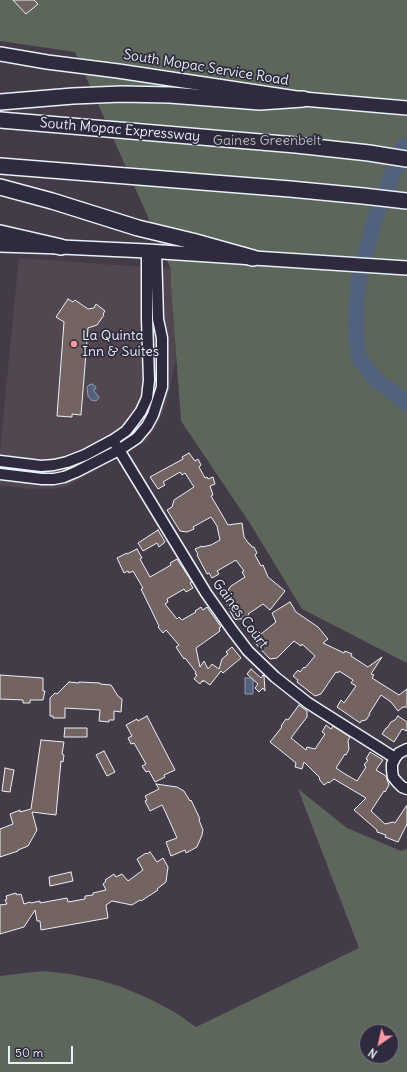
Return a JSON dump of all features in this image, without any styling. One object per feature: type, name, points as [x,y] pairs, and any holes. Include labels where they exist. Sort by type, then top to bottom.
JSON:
[{"type":"highway","points":[[0,102],[73,96],[122,94],[170,95],[260,102],[302,99]]},
{"type":"highway","name":"South Mopac Expressway","points":[[0,120],[296,145],[407,159]]},
{"type":"highway","points":[[0,166],[290,189],[407,201]]},
{"type":"highway","points":[[0,187],[52,201],[138,228],[253,258]]},
{"type":"highway","points":[[0,233],[62,247]]},
{"type":"main road","name":"South Mopac Service Road","points":[[0,54],[302,99],[407,108]]},
{"type":"main road","points":[[0,245],[152,251],[407,268]]},
{"type":"street","points":[[0,461],[41,466],[54,465],[85,455],[126,432],[141,411],[147,398],[152,319],[152,251]]},
{"type":"street","points":[[0,474],[42,479],[59,478],[76,472],[119,450],[136,438],[147,426],[153,415],[162,387],[162,338],[152,319]]},
{"type":"street","name":"Gaines Court","points":[[113,440],[206,593],[248,651],[275,677],[308,703],[395,758]]},
{"type":"street","points":[[407,749],[399,753],[392,764],[393,777],[402,787],[407,789]]},
{"type":"shaded area","points":[[19,258],[171,269],[176,359],[166,405],[158,424],[146,441],[68,486],[52,489],[31,489],[0,485],[0,450]]},
{"type":"green space","name":"Gaines Greenbelt","points":[[0,0],[407,0],[407,663],[302,609],[251,525],[181,421],[171,269],[75,52],[0,41]]},
{"type":"green space","points":[[298,789],[347,828],[401,851],[407,849],[407,1072],[0,1072],[0,976],[43,971],[70,974],[99,980],[122,987],[152,1000],[176,1013],[196,1027],[359,948]]},
{"type":"water","points":[[92,384],[96,387],[94,391],[99,397],[96,401],[91,400],[88,396],[87,387]]},
{"type":"water","points":[[245,678],[253,678],[253,694],[245,694]]},
{"type":"building","points":[[13,0],[34,0],[38,4],[26,14]]},
{"type":"building","name":"La Quinta Inn & Suites","points":[[68,299],[73,302],[75,300],[88,309],[94,308],[96,304],[105,311],[97,325],[88,328],[81,415],[72,414],[72,417],[57,416],[64,322],[56,317]]},
{"type":"building","points":[[189,453],[195,461],[198,459],[201,465],[199,467],[205,478],[207,477],[208,479],[213,477],[215,484],[210,486],[213,495],[211,496],[228,525],[242,523],[244,537],[252,547],[254,547],[257,553],[255,555],[261,566],[263,565],[268,577],[285,591],[270,610],[263,604],[248,614],[249,615],[242,619],[236,620],[223,598],[229,593],[228,590],[231,586],[245,577],[242,572],[244,571],[236,560],[217,571],[219,574],[212,578],[209,573],[207,574],[195,549],[202,546],[211,545],[220,540],[217,526],[211,517],[193,527],[194,529],[187,532],[180,531],[167,510],[172,507],[174,500],[194,487],[185,473],[182,475],[180,472],[163,482],[165,485],[158,489],[150,477],[183,459],[182,457]]},
{"type":"building","points":[[158,530],[165,542],[159,547],[157,543],[143,551],[138,543]]},
{"type":"building","points":[[137,549],[142,558],[140,559],[150,577],[171,565],[170,563],[177,559],[192,582],[190,583],[193,588],[186,592],[184,589],[167,599],[168,602],[165,604],[177,619],[179,617],[182,620],[196,612],[195,611],[201,607],[203,610],[207,607],[221,627],[219,628],[220,631],[196,648],[200,667],[204,661],[208,669],[212,664],[219,669],[222,659],[228,654],[226,652],[232,647],[241,658],[223,673],[221,671],[210,685],[203,680],[200,684],[194,679],[197,675],[195,674],[196,672],[185,658],[184,659],[176,647],[179,645],[166,630],[163,633],[158,627],[159,626],[141,589],[143,588],[133,571],[124,573],[117,558]]},
{"type":"building","points":[[290,602],[296,612],[318,627],[328,639],[323,643],[344,653],[345,651],[352,654],[351,656],[368,667],[382,657],[371,674],[374,675],[372,678],[399,695],[407,689],[407,707],[403,707],[398,711],[391,702],[381,695],[366,720],[361,721],[360,723],[337,707],[341,700],[344,703],[356,686],[351,683],[353,680],[339,671],[338,673],[336,672],[321,694],[315,696],[297,682],[298,680],[293,676],[298,670],[300,672],[304,667],[305,668],[315,656],[302,644],[301,646],[294,641],[277,658],[270,659],[254,642],[256,641],[253,636],[258,631],[261,634],[276,622],[272,613]]},
{"type":"building","points":[[251,669],[261,678],[263,675],[264,676],[265,691],[263,688],[259,692],[255,688],[258,684],[247,674]]},
{"type":"building","points":[[0,675],[43,678],[43,691],[45,691],[43,700],[30,700],[30,703],[23,703],[23,700],[0,699]]},
{"type":"building","points":[[69,682],[100,683],[111,685],[118,696],[122,699],[121,712],[114,711],[114,720],[109,720],[109,722],[99,721],[100,710],[65,708],[65,718],[53,718],[53,716],[50,716],[50,698],[55,693],[57,694]]},
{"type":"building","points":[[299,705],[307,711],[307,717],[291,738],[306,750],[307,747],[315,749],[325,734],[322,732],[326,725],[331,729],[333,726],[350,737],[348,741],[349,749],[336,768],[345,774],[357,781],[366,767],[364,765],[368,760],[366,759],[370,752],[383,760],[376,770],[386,776],[389,785],[371,811],[385,824],[395,823],[407,805],[407,824],[398,842],[377,832],[377,830],[354,810],[366,798],[334,779],[324,785],[319,779],[320,778],[304,762],[302,769],[295,767],[296,763],[270,742],[282,727],[281,726],[286,719],[288,720]]},
{"type":"building","points":[[147,716],[175,770],[164,775],[165,777],[155,782],[149,771],[146,772],[142,766],[146,764],[134,743],[131,744],[128,738],[132,736],[126,725]]},
{"type":"building","points":[[398,716],[407,722],[407,731],[402,729],[394,742],[382,734],[391,722]]},
{"type":"building","points":[[65,728],[87,728],[87,737],[64,737]]},
{"type":"building","points":[[41,740],[64,742],[62,754],[64,755],[63,762],[61,761],[56,815],[32,812],[37,830],[28,846],[0,857],[0,829],[13,824],[10,814],[20,810],[20,812],[31,809]]},
{"type":"building","points":[[104,751],[115,772],[107,776],[96,755]]},
{"type":"building","points":[[5,768],[14,770],[10,792],[2,791]]},
{"type":"building","points":[[156,784],[177,787],[184,791],[190,801],[191,800],[200,819],[199,820],[203,830],[202,835],[197,847],[186,853],[185,850],[171,856],[166,842],[177,838],[165,811],[162,805],[150,811],[145,801],[147,800],[145,796],[159,789]]},
{"type":"building","points":[[150,852],[157,862],[163,858],[168,867],[166,882],[157,889],[158,890],[141,901],[140,900],[132,905],[112,901],[106,905],[108,918],[41,930],[40,921],[37,921],[35,910],[24,927],[0,934],[0,905],[7,904],[5,900],[7,899],[6,896],[16,893],[17,895],[21,894],[24,904],[40,901],[40,903],[67,898],[68,902],[85,899],[85,896],[93,895],[93,893],[106,890],[103,884],[106,881],[105,880],[114,874],[116,877],[122,874],[128,881],[143,870],[137,859]]},
{"type":"building","points":[[71,872],[73,881],[50,886],[49,877]]},
{"type":"waterway","points":[[407,145],[404,146],[375,218],[358,283],[356,325],[358,357],[375,379],[407,404]]},
{"type":"place","name":"La Quinta Inn & Suites","points":[[74,344]]}]
